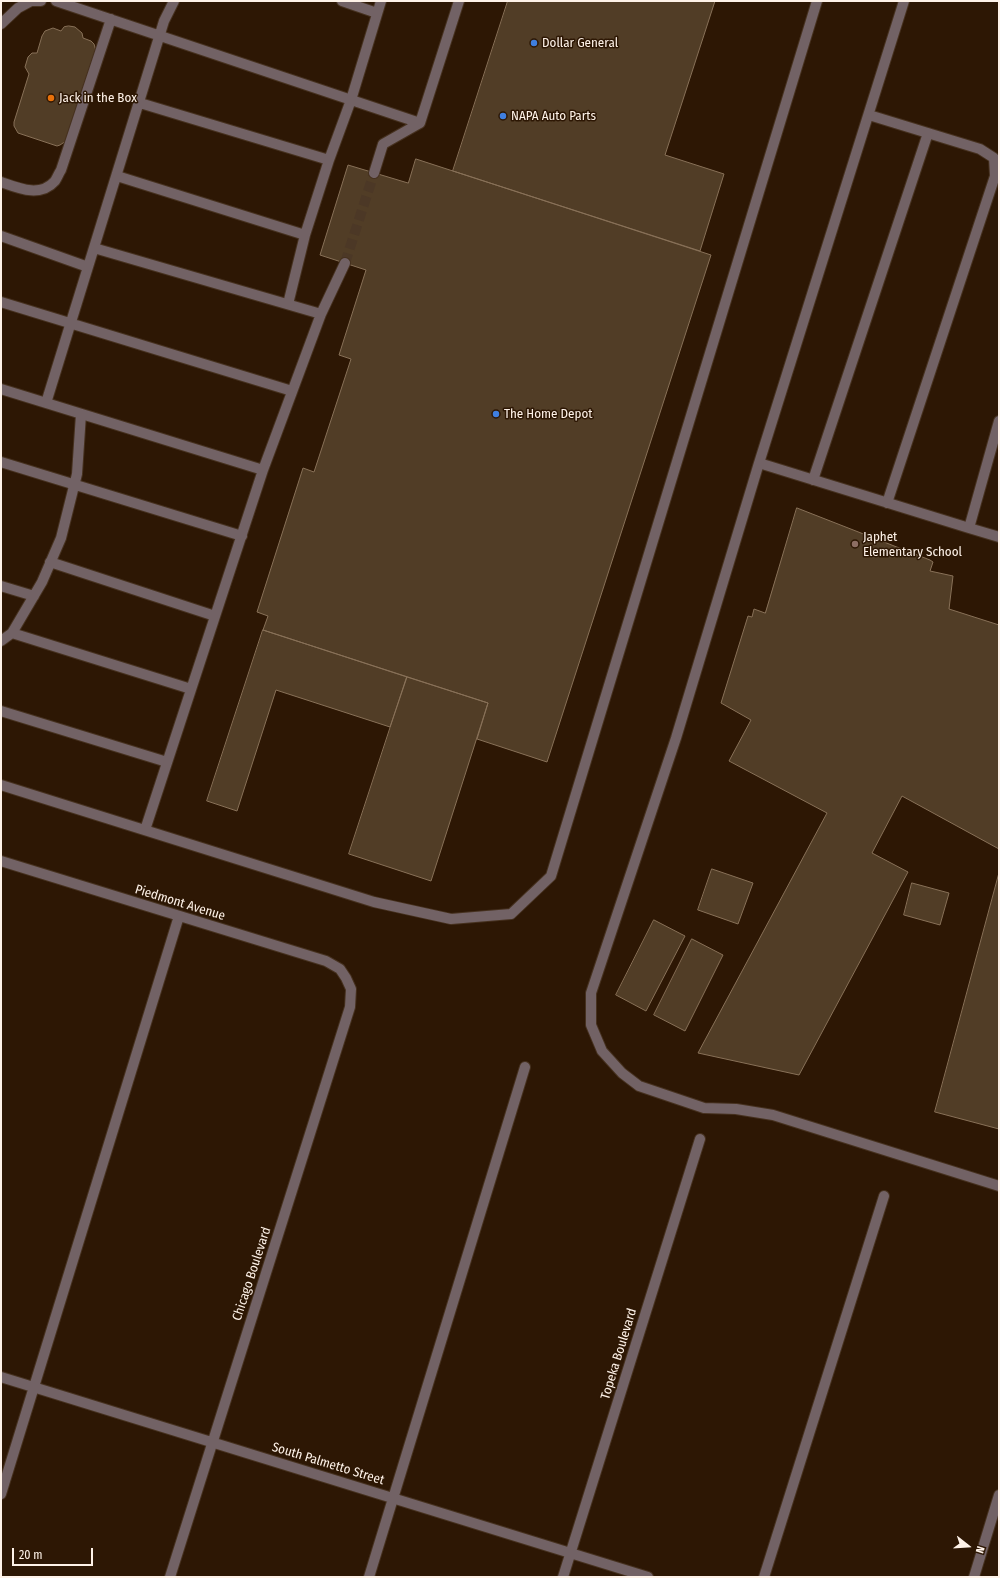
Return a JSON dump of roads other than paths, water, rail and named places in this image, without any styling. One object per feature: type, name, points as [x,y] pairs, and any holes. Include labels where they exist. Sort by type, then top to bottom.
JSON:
[{"type":"street","points":[[1,24],[18,8],[31,2],[41,1]]},
{"type":"street","points":[[56,1],[420,123]]},
{"type":"street","points":[[46,403],[164,21],[174,1]]},
{"type":"street","points":[[342,1],[377,13]]},
{"type":"street","points":[[288,304],[305,235],[329,160],[351,100],[381,1]]},
{"type":"street","points":[[374,173],[383,144],[420,123],[459,1]]},
{"type":"street","points":[[1,785],[374,902],[450,919],[511,914],[552,876],[817,1]]},
{"type":"street","points":[[904,1],[759,463],[676,738],[591,993],[591,1025],[602,1051],[622,1073],[639,1086],[704,1108],[736,1109],[773,1115],[999,1186]]},
{"type":"street","points":[[1,182],[24,191],[41,190],[55,182],[61,170],[111,19]]},
{"type":"street","points":[[140,102],[329,160]]},
{"type":"street","points":[[869,115],[980,149],[994,158],[995,176],[887,503]]},
{"type":"street","points":[[814,480],[928,133]]},
{"type":"street","points":[[117,176],[305,235]]},
{"type":"street","points":[[1,236],[88,267]]},
{"type":"street","points":[[94,248],[321,314]]},
{"type":"street","points":[[145,830],[263,470],[321,314],[345,263]]},
{"type":"street","points":[[1,302],[292,391]]},
{"type":"street","points":[[1,390],[263,470]]},
{"type":"street","points":[[1,642],[12,632],[34,596],[42,582],[61,538],[77,474],[81,414]]},
{"type":"street","points":[[969,528],[999,421]]},
{"type":"street","points":[[1,462],[242,536]]},
{"type":"street","points":[[759,463],[999,537]]},
{"type":"street","points":[[50,562],[215,616]]},
{"type":"street","points":[[1,586],[34,596]]},
{"type":"street","points":[[12,632],[191,689]]},
{"type":"street","points":[[1,711],[167,762]]},
{"type":"street","name":"Piedmont Avenue","points":[[1,861],[326,961],[340,969],[346,978]]},
{"type":"street","points":[[1,1494],[179,916]]},
{"type":"street","name":"Chicago Boulevard","points":[[170,1577],[350,1008],[351,989],[346,978]]},
{"type":"street","points":[[369,1577],[525,1067]]},
{"type":"street","name":"Topeka Boulevard","points":[[563,1577],[700,1139]]},
{"type":"street","points":[[764,1577],[884,1196]]},
{"type":"street","name":"South Palmetto Street","points":[[1,1377],[648,1577]]},
{"type":"street","points":[[974,1577],[999,1495]]},
{"type":"tunnel","points":[[345,263],[374,173]]},
{"type":"place","name":"Dollar General","points":[[534,43]]},
{"type":"place","name":"Jack in the Box","points":[[51,98]]},
{"type":"place","name":"NAPA Auto Parts","points":[[503,116]]},
{"type":"place","name":"The Home Depot","points":[[496,414]]},
{"type":"place","name":"Japhet Elementary School","points":[[855,544]]}]
